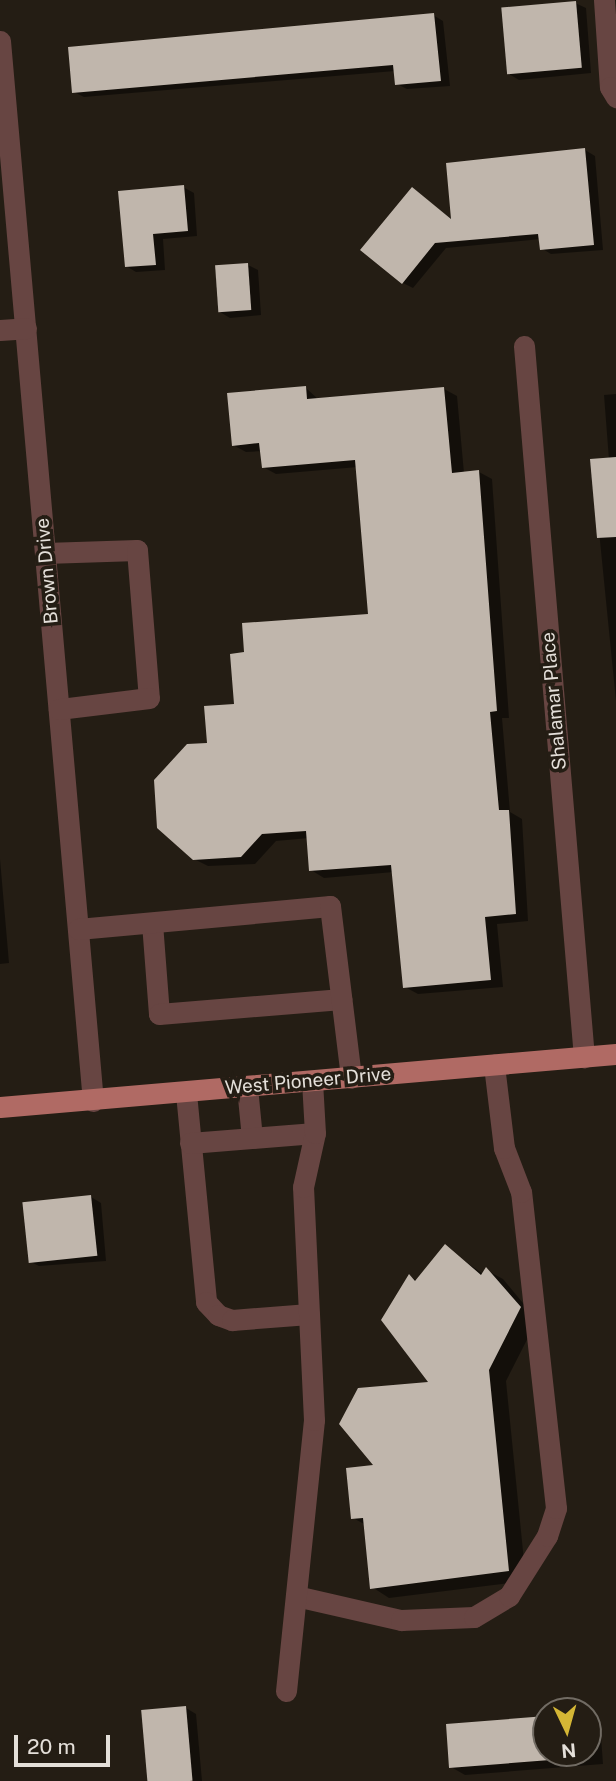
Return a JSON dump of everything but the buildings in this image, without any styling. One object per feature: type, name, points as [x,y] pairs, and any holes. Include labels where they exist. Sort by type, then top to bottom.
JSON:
[{"type":"main road","name":"West Pioneer Drive","points":[[0,1108],[616,1054]]},
{"type":"street","points":[[604,0],[610,87],[616,97]]},
{"type":"street","name":"Brown Drive","points":[[0,41],[93,1101]]},
{"type":"street","points":[[0,330],[26,328]]},
{"type":"street","name":"Shalamar Place","points":[[523,346],[584,1057]]},
{"type":"street","points":[[46,553],[137,550],[149,698],[59,709]]},
{"type":"street","points":[[78,929],[330,906],[351,1077]]},
{"type":"street","points":[[152,923],[159,1014],[341,999]]},
{"type":"street","points":[[296,1595],[401,1620],[474,1617],[509,1596],[547,1536],[556,1508],[523,1206],[504,1148],[494,1065]]},
{"type":"street","points":[[286,1691],[314,1420],[303,1187],[315,1133],[312,1081]]},
{"type":"street","points":[[247,1087],[253,1138]]},
{"type":"street","points":[[186,1093],[206,1302],[218,1315],[232,1320],[309,1314]]},
{"type":"street","points":[[190,1143],[315,1133]]}]
